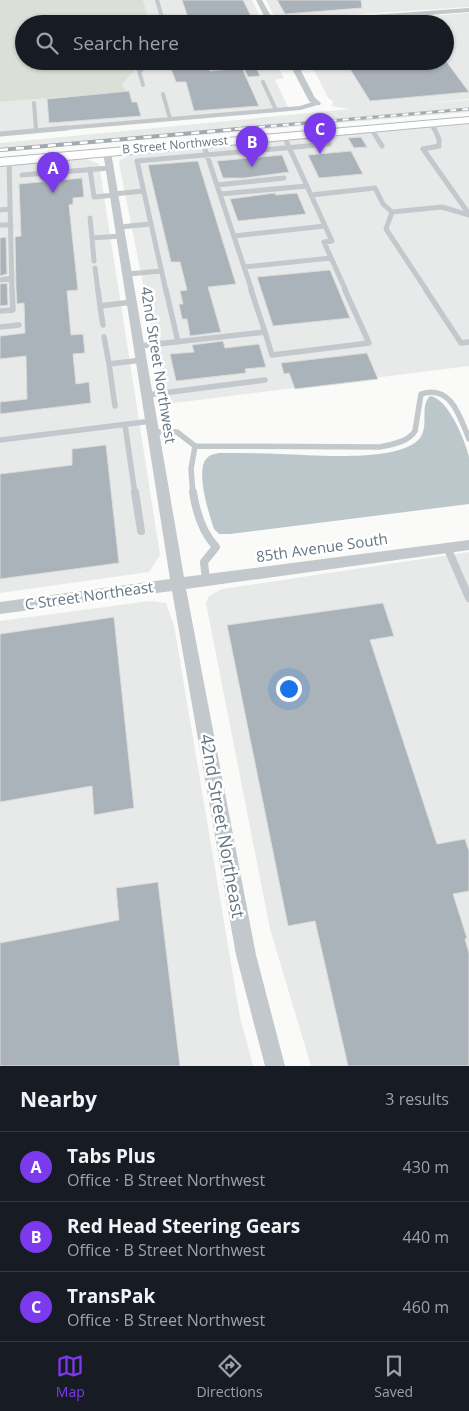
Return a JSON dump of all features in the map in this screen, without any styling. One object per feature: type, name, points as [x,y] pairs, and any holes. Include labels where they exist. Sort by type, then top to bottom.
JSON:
[{"type":"street","points":[[259,0],[267,15]]},
{"type":"street","points":[[399,15],[469,10]]},
{"type":"street","points":[[297,70],[312,99],[317,103]]},
{"type":"street","name":"B Street Northwest","points":[[4,161],[469,120]]},
{"type":"street","name":"42nd Street Northwest","points":[[107,152],[178,583]]},
{"type":"street","name":"85th Avenue South","points":[[178,583],[469,544]]},
{"type":"street","name":"C Street Northeast","points":[[0,608],[178,583]]},
{"type":"street","name":"42nd Street Northeast","points":[[178,583],[246,955],[275,1066]]},
{"type":"lane","points":[[157,0],[161,15]]},
{"type":"lane","points":[[141,70],[139,71],[143,85]]},
{"type":"lane","points":[[263,82],[276,110]]},
{"type":"lane","points":[[163,94],[170,119]]},
{"type":"lane","points":[[34,103],[36,130]]},
{"type":"lane","points":[[0,134],[300,108],[317,103]]},
{"type":"lane","points":[[431,123],[439,139],[439,146],[423,148],[469,214]]},
{"type":"lane","points":[[371,128],[382,146]]},
{"type":"lane","points":[[203,143],[272,355],[369,344],[324,242],[332,241],[326,226],[284,136]]},
{"type":"lane","points":[[178,342],[137,161],[329,144]]},
{"type":"lane","points":[[0,312],[13,310],[10,209],[4,161]]},
{"type":"lane","points":[[22,175],[110,168]]},
{"type":"lane","points":[[90,169],[94,197],[143,191]]},
{"type":"lane","points":[[217,185],[284,178]]},
{"type":"lane","points":[[220,194],[307,186]]},
{"type":"lane","points":[[311,194],[375,188],[383,204],[392,212],[442,207],[469,214]]},
{"type":"lane","points":[[0,210],[10,209]]},
{"type":"lane","points":[[392,212],[386,229],[461,343],[469,342]]},
{"type":"lane","points":[[90,218],[94,261]]},
{"type":"lane","points":[[92,238],[150,224]]},
{"type":"lane","points":[[0,226],[10,225]]},
{"type":"lane","points":[[234,236],[326,226]]},
{"type":"lane","points":[[244,268],[331,258]]},
{"type":"lane","points":[[95,268],[103,325]]},
{"type":"lane","points":[[128,274],[161,271]]},
{"type":"lane","points":[[0,280],[12,278]]},
{"type":"lane","points":[[100,306],[132,302]]},
{"type":"lane","points":[[0,328],[19,326]]},
{"type":"lane","points":[[140,346],[265,332]]},
{"type":"lane","points":[[104,336],[115,406]]},
{"type":"lane","points":[[109,364],[142,360]]},
{"type":"lane","points":[[148,395],[265,380]]},
{"type":"lane","points":[[0,440],[125,424],[177,432],[195,446],[380,447],[397,443],[413,436],[417,428],[421,394],[426,391],[442,394],[449,399],[469,439]]},
{"type":"lane","points":[[125,424],[141,531]]},
{"type":"lane","points":[[195,446],[190,464],[193,487],[202,529],[208,542],[216,547],[204,562],[206,580]]},
{"type":"lane","points":[[447,548],[469,598]]},
{"type":"shaded area","points":[[0,0],[143,0],[147,15],[15,15],[15,70],[135,70],[122,84],[126,92],[0,102]]},
{"type":"shaded area","points":[[143,0],[252,0],[259,15],[147,15]]},
{"type":"shaded area","points":[[266,0],[469,0],[469,7],[344,15],[274,15]]},
{"type":"shaded area","points":[[469,13],[469,99],[414,104],[469,100],[469,112],[0,152],[0,143],[350,109],[332,106],[333,101],[329,99],[314,70],[454,70],[454,15],[442,15]]},
{"type":"shaded area","points":[[135,70],[280,70],[284,78],[275,80],[290,111],[0,136],[0,102],[125,92],[122,84]]},
{"type":"shaded area","points":[[469,124],[469,366],[167,404],[119,163],[120,160],[131,154]]},
{"type":"shaded area","points":[[85,158],[99,164],[160,555],[149,572],[0,593],[0,166]]},
{"type":"shaded area","points":[[430,396],[437,398],[443,404],[455,421],[464,441],[469,457],[469,504],[230,534],[219,534],[214,529],[202,481],[204,463],[209,456],[219,453],[258,453],[351,456],[371,455],[404,448],[421,437],[425,406]]},
{"type":"shaded area","points":[[469,552],[469,1066],[311,1066],[270,929],[206,603],[209,596],[222,589]]},
{"type":"shaded area","points":[[150,601],[166,603],[174,625],[240,1017],[253,1066],[0,1066],[0,621]]},
{"type":"building","points":[[182,0],[243,0],[250,15],[187,15]]},
{"type":"building","points":[[277,0],[361,0],[362,8],[285,14]]},
{"type":"building","points":[[172,70],[243,70],[259,106],[194,111],[186,82],[176,82]]},
{"type":"building","points":[[245,70],[257,70],[260,76],[248,77]]},
{"type":"building","points":[[351,70],[453,70],[469,92],[370,101]]},
{"type":"building","points":[[129,91],[132,102],[137,102],[141,116],[49,123],[47,99]]},
{"type":"building","points":[[361,137],[367,147],[354,148],[348,138]]},
{"type":"building","points":[[351,151],[363,174],[319,178],[308,155]]},
{"type":"building","points":[[282,155],[289,172],[245,178],[223,178],[217,161]]},
{"type":"building","points":[[198,161],[236,284],[208,287],[221,332],[190,336],[187,319],[182,319],[179,304],[183,304],[180,291],[187,290],[180,262],[171,262],[148,165]]},
{"type":"building","points":[[82,178],[84,197],[73,198],[73,204],[69,205],[78,290],[67,291],[71,335],[83,334],[85,353],[73,354],[76,384],[89,382],[91,403],[0,414],[0,402],[27,399],[26,356],[0,359],[0,336],[25,333],[24,303],[17,304],[16,288],[15,237],[21,236],[19,184]]},
{"type":"building","points":[[275,193],[276,195],[297,193],[306,214],[238,221],[230,199]]},
{"type":"building","points":[[6,237],[7,274],[0,276],[0,238]]},
{"type":"building","points":[[330,270],[350,318],[273,326],[257,277]]},
{"type":"building","points":[[7,283],[8,305],[0,306],[0,284]]},
{"type":"building","points":[[223,341],[225,348],[259,344],[266,367],[245,369],[246,373],[176,381],[170,354],[194,352],[192,345]]},
{"type":"building","points":[[367,353],[378,379],[295,389],[289,373],[284,374],[281,363]]},
{"type":"building","points":[[106,445],[119,563],[0,579],[0,474],[72,465],[72,449]]},
{"type":"building","points":[[383,603],[394,636],[370,640],[437,844],[465,839],[469,851],[469,891],[453,894],[467,938],[465,939],[469,953],[469,1066],[348,1066],[315,921],[288,926],[227,625]]},
{"type":"building","points":[[114,617],[134,808],[94,815],[92,786],[0,802],[0,634]]},
{"type":"building","points":[[158,882],[180,1066],[0,1066],[0,943],[119,920],[116,888]]},
{"type":"railway","points":[[235,129],[469,109]]},
{"type":"railway","points":[[0,150],[250,128]]},
{"type":"place","name":"TransPak","points":[[320,154]]},
{"type":"place","name":"Red Head Steering Gears","points":[[252,167]]},
{"type":"place","name":"Tabs Plus","points":[[53,193]]}]
